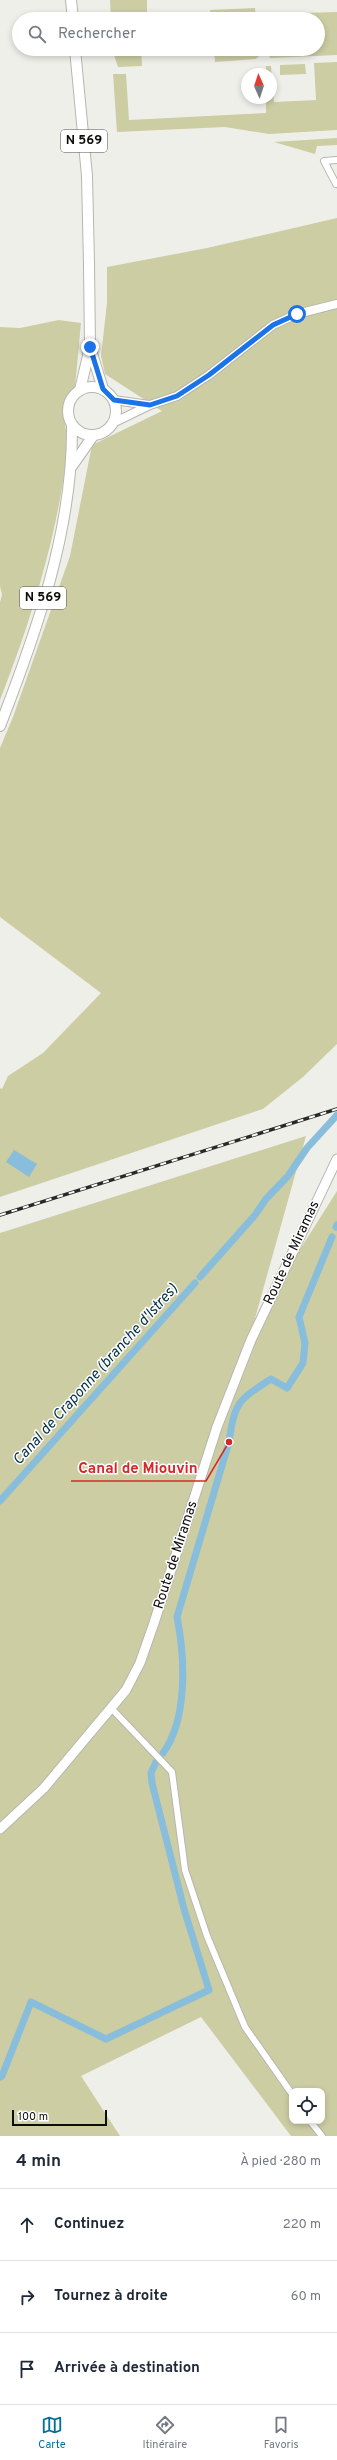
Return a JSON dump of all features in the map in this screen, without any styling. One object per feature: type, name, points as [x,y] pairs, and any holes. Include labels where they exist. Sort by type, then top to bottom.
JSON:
[{"type":"main road","points":[[72,0],[73,12]]},
{"type":"main road","name":"N 569","points":[[76,56],[86,169],[89,233],[90,347],[80,390]]},
{"type":"main road","name":"N 569","points":[[90,347],[103,389]]},
{"type":"main road","points":[[87,387],[103,389],[114,400],[116,416],[113,423],[108,430],[94,436],[82,433],[72,426],[68,414],[69,402],[80,390],[87,387]]},
{"type":"main road","name":"N 569","points":[[0,726],[42,602],[58,544],[72,466],[72,426]]},
{"type":"main road","name":"N 569","points":[[72,466],[94,436]]},
{"type":"main road","name":"Route de Miramas","points":[[0,1829],[44,1788],[112,1709],[126,1690],[140,1663],[218,1427],[251,1340],[337,1159]]},
{"type":"street","points":[[336,184],[324,161],[337,160]]},
{"type":"street","points":[[113,423],[150,405],[177,396],[203,380],[273,325],[297,314],[337,304]]},
{"type":"street","points":[[114,400],[150,405]]},
{"type":"street","points":[[112,1709],[172,1772],[185,1870],[207,1936],[245,2027],[289,2090]]},
{"type":"street","points":[[312,2124],[322,2136]]},
{"type":"green space","points":[[110,0],[147,0],[147,12],[111,12]]},
{"type":"green space","points":[[255,8],[255,12],[210,12],[210,10]]},
{"type":"green space","points":[[325,12],[337,12],[337,55],[325,56]]},
{"type":"green space","points":[[114,56],[141,56],[142,66],[118,67]]},
{"type":"green space","points":[[215,56],[259,56],[256,59],[215,62]]},
{"type":"green space","points":[[269,56],[315,56],[270,58]]},
{"type":"green space","points":[[337,62],[337,130],[269,134],[225,127],[117,132],[113,74],[126,74],[129,120],[266,113],[266,104],[277,104],[277,102],[316,100],[314,63]]},
{"type":"green space","points":[[305,64],[306,74],[280,75],[280,65]]},
{"type":"green space","points":[[266,66],[271,66],[271,68],[266,68]]},
{"type":"green space","points":[[337,138],[337,145],[317,146],[315,154],[274,142]]},
{"type":"green space","points":[[337,218],[337,1044],[303,1077],[263,1109],[0,1197],[0,1088],[2,1089],[8,1076],[43,1053],[101,993],[0,917],[0,748],[13,717],[70,556],[92,445],[162,411],[105,374],[101,356],[107,303],[107,267],[207,248]]},
{"type":"green space","points":[[59,320],[81,323],[75,387],[69,393],[64,405],[67,447],[60,496],[55,526],[39,586],[21,644],[0,700],[0,602],[2,595],[0,586],[0,327],[20,328]]},
{"type":"green space","points":[[306,1136],[254,1322],[337,1191],[337,2136],[291,2136],[201,2017],[81,2076],[120,2136],[0,2136],[0,1233]]},
{"type":"water","points":[[14,1150],[37,1164],[29,1177],[6,1162]]},
{"type":"waterway","name":"Canal de Craponne (branche d'Istres)","points":[[200,1277],[255,1215],[266,1199],[288,1176],[307,1148],[337,1115]]},
{"type":"waterway","points":[[163,1753],[171,1739],[181,1706],[183,1669],[177,1617],[229,1442],[233,1418],[236,1410],[244,1398],[271,1379],[287,1388],[303,1363],[305,1343],[299,1317],[332,1237]]},
{"type":"waterway","name":"Canal de Craponne (branche d'Istres)","points":[[0,1501],[195,1283]]},
{"type":"waterway","points":[[0,2077],[2,2076],[31,2002],[106,2039],[209,1990],[184,1909],[152,1783],[151,1773],[156,1762]]},
{"type":"railway","points":[[0,1215],[337,1109]]},
{"type":"place","name":"Canal de Miouvin","points":[[229,1442]]},
{"type":"route","points":[[90,347],[103,389],[114,400],[150,405],[177,396],[209,375],[259,334],[273,325],[297,314]]}]
